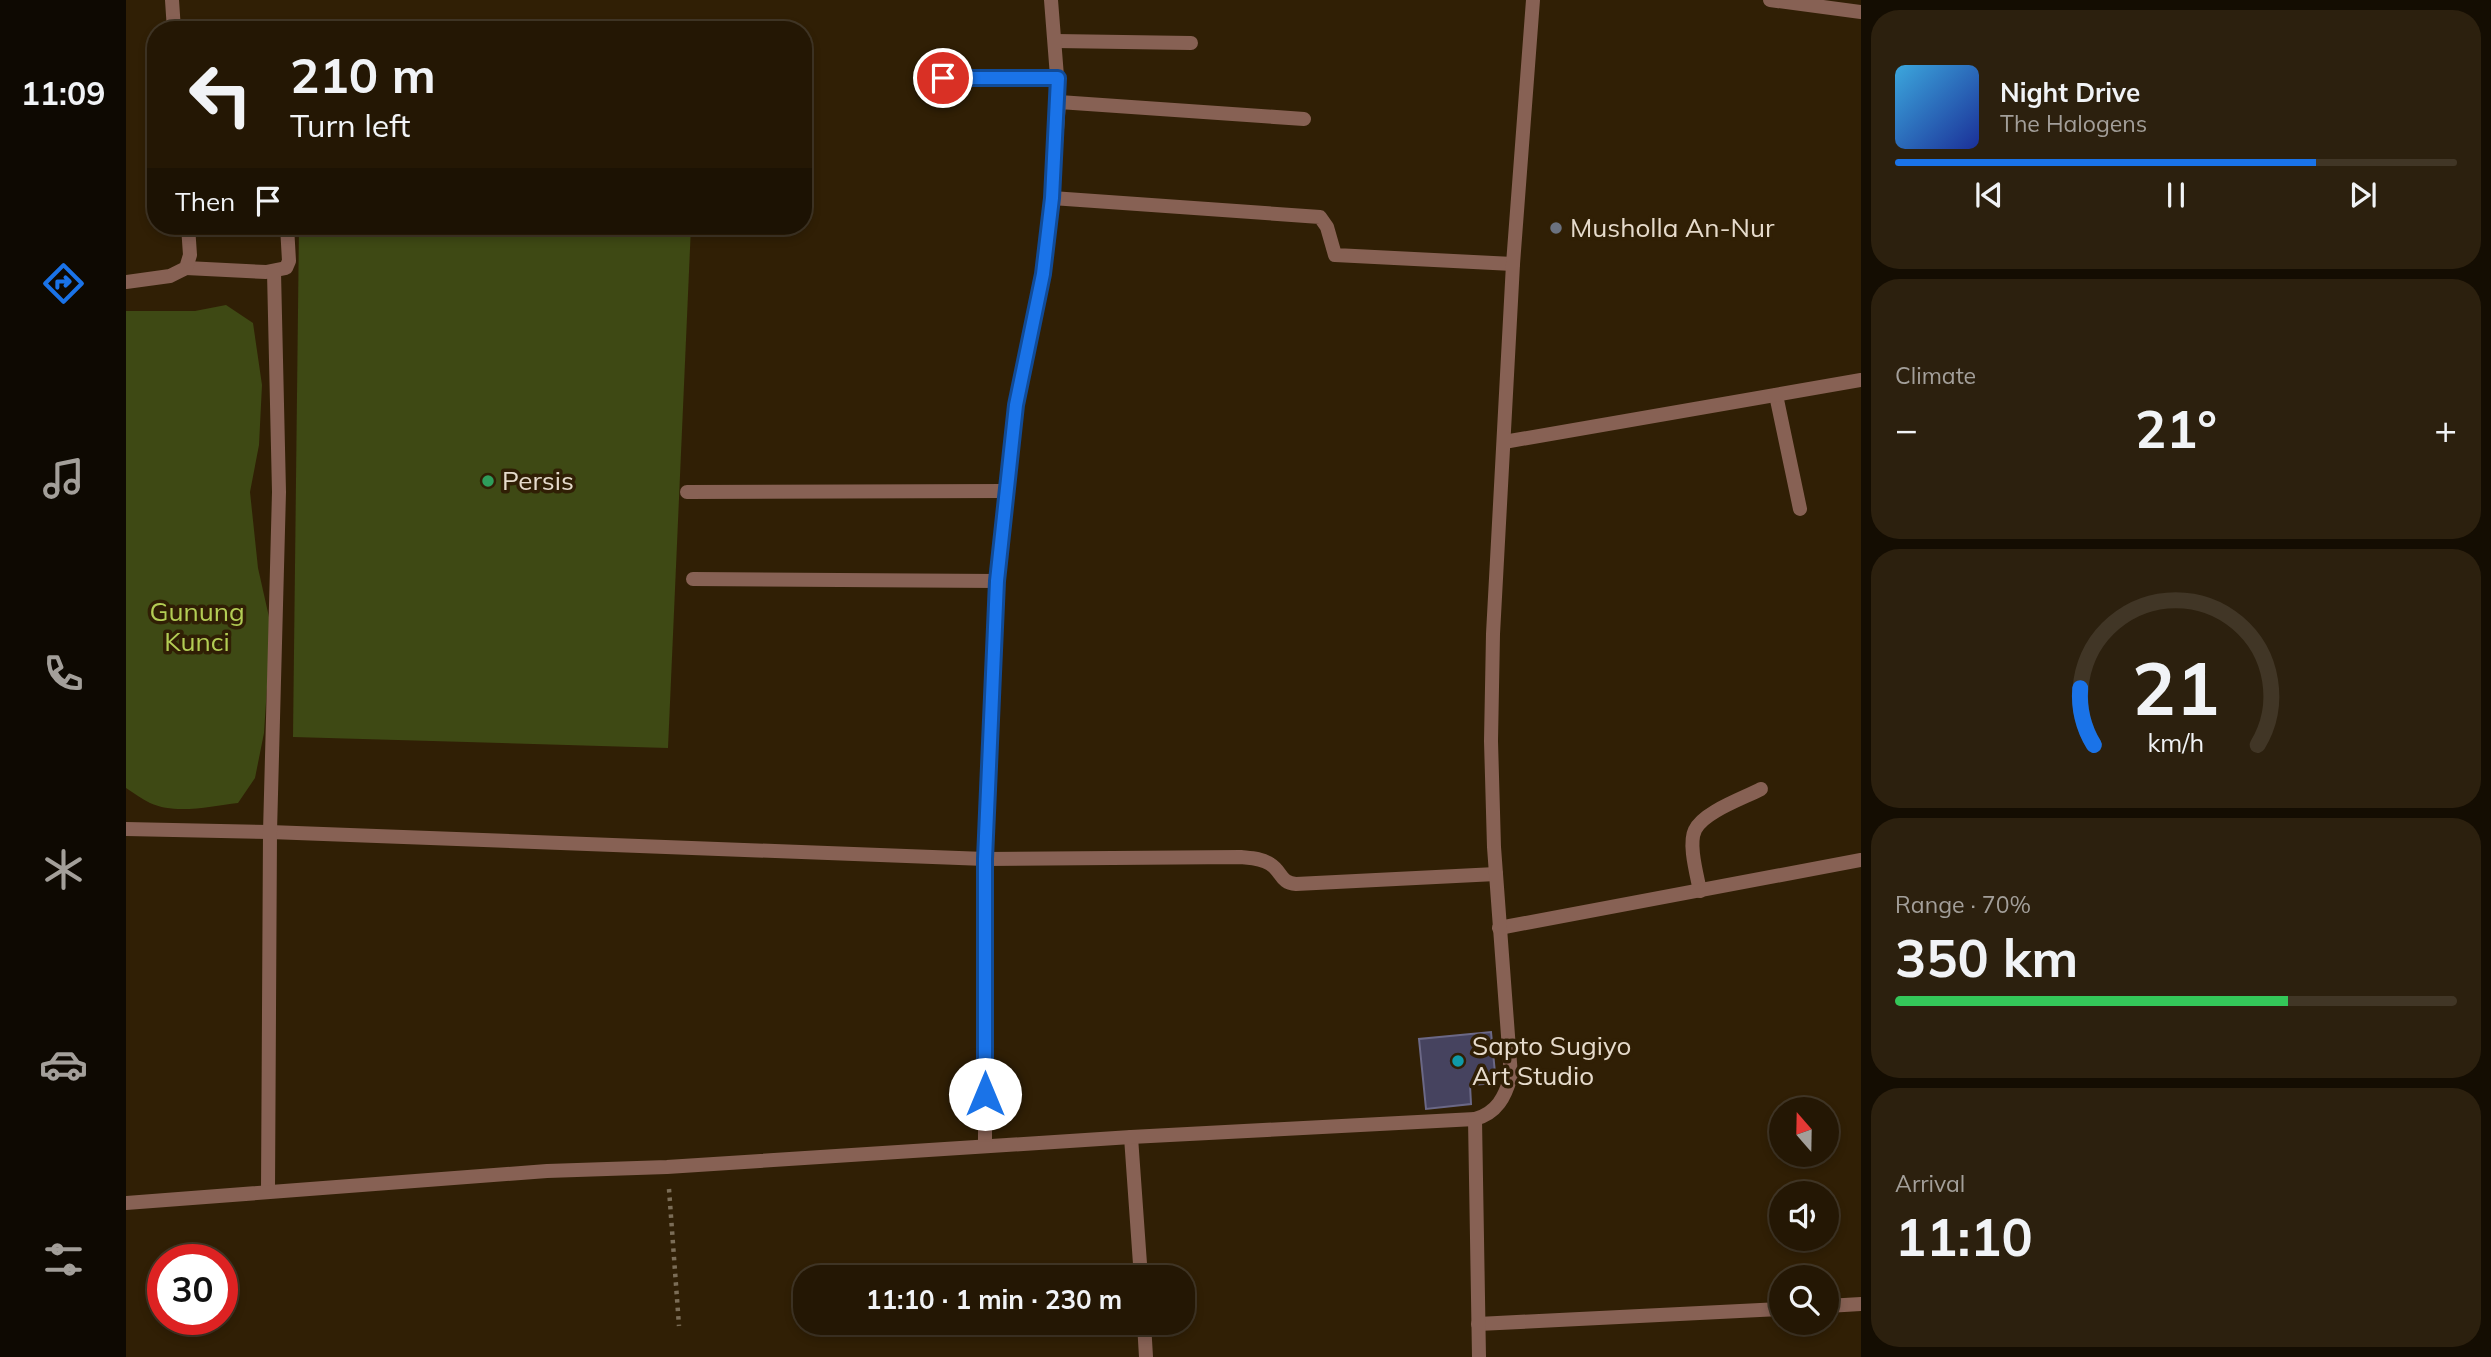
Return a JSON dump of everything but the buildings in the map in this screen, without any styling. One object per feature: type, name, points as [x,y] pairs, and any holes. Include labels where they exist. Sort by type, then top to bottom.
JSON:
[{"type":"street","points":[[172,0],[173,21]]},
{"type":"street","points":[[985,1146],[985,859],[997,581],[1016,405],[1043,274],[1052,198],[1059,102],[1051,0]]},
{"type":"street","points":[[126,1203],[547,1171],[667,1167],[1131,1137],[1475,1119],[1486,1116],[1499,1105],[1511,1076],[1496,874],[1491,741],[1493,634],[1513,264],[1533,0]]},
{"type":"street","points":[[1770,0],[1861,12]]},
{"type":"street","points":[[1056,41],[1191,43]]},
{"type":"street","points":[[943,78],[1058,78]]},
{"type":"street","points":[[1059,102],[1304,119]]},
{"type":"street","points":[[1052,198],[1320,217],[1327,227],[1335,255],[1513,264]]},
{"type":"street","points":[[186,268],[190,256],[189,235]]},
{"type":"street","points":[[126,282],[170,276],[186,268],[274,272],[286,268],[289,261],[288,235]]},
{"type":"street","points":[[268,1191],[270,832],[279,492],[274,272]]},
{"type":"street","points":[[1504,442],[1861,380]]},
{"type":"street","points":[[1776,395],[1800,509]]},
{"type":"street","points":[[687,492],[1005,491]]},
{"type":"street","points":[[693,579],[997,581]]},
{"type":"street","points":[[1700,891],[1693,852],[1694,830],[1707,817],[1761,789]]},
{"type":"street","points":[[126,829],[985,859],[1241,857],[1269,863],[1288,884],[1496,874]]},
{"type":"street","points":[[1499,928],[1861,860]]},
{"type":"street","points":[[1475,1119],[1479,1357]]},
{"type":"street","points":[[1131,1137],[1140,1265]]},
{"type":"street","points":[[1839,1305],[1861,1304]]},
{"type":"street","points":[[1478,1324],[1769,1310]]},
{"type":"street","points":[[1145,1335],[1146,1357]]},
{"type":"path","points":[[667,1167],[679,1326]]},
{"type":"green space","name":"Persis","points":[[299,235],[691,235],[668,748],[293,737]]},
{"type":"green space","name":"Gunung Kunci","points":[[226,305],[253,323],[262,385],[259,445],[250,492],[258,568],[271,626],[264,733],[255,778],[238,803],[194,809],[160,807],[126,788],[126,311],[195,311]]},
{"type":"place","name":"Musholla An-Nur","points":[[1556,228]]},
{"type":"place","name":"Persis","points":[[488,481]]},
{"type":"place","name":"Sapto Sugiyo Art Studio","points":[[1458,1061]]},
{"type":"route","points":[[943,78],[1058,78],[1059,102],[1043,274],[1016,405],[997,581],[985,859],[985,1094]]}]
